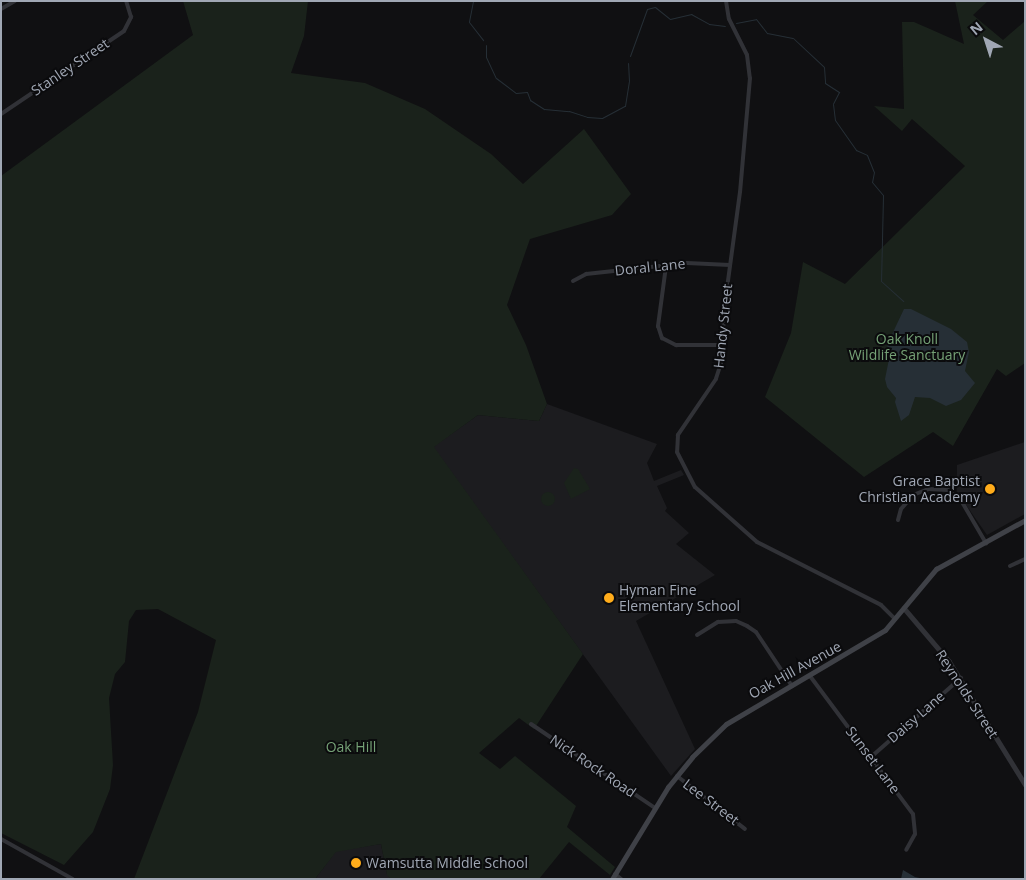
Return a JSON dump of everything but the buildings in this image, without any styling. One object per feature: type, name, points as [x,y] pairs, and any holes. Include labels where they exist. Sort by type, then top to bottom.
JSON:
[{"type":"main road","name":"Oak Hill Avenue","points":[[613,877],[676,776],[726,724],[875,636],[895,619],[917,587],[936,569],[1025,520]]},
{"type":"street","points":[[1,9],[15,1]]},
{"type":"street","name":"Stanley Street","points":[[1,114],[124,31],[130,15],[126,1]]},
{"type":"street","name":"Handy Street","points":[[726,1],[729,19],[747,55],[750,78],[721,369],[678,435],[677,452],[688,477],[713,505],[765,548],[881,605],[895,619]]},
{"type":"street","name":"Doral Lane","points":[[573,281],[586,274],[705,262],[730,265]]},
{"type":"street","points":[[666,266],[658,326],[662,338],[676,345],[722,345]]},
{"type":"street","points":[[898,520],[901,509],[913,494],[929,489],[948,490],[962,502],[986,543]]},
{"type":"street","points":[[1010,566],[1025,559]]},
{"type":"street","name":"Reynolds Street","points":[[904,608],[961,678],[1025,784]]},
{"type":"street","points":[[697,635],[718,622],[736,621],[747,626],[756,632],[792,686]]},
{"type":"street","name":"Sunset Lane","points":[[810,676],[913,814],[915,834],[906,850]]},
{"type":"street","name":"Daisy Lane","points":[[871,757],[961,678]]},
{"type":"street","name":"Nick Rock Road","points":[[532,724],[655,808]]},
{"type":"street","name":"Lee Street","points":[[676,776],[745,829]]},
{"type":"street","points":[[1,839],[73,879]]},
{"type":"street","points":[[613,877],[621,879]]},
{"type":"shaded area","points":[[904,309],[911,309],[951,329],[967,342],[969,352],[965,371],[975,383],[961,400],[946,406],[930,398],[915,397],[909,415],[901,421],[895,402],[896,398],[887,387],[885,379],[890,354],[887,345]]},
{"type":"shaded area","name":"Hyman Fine Elementary School","points":[[547,404],[657,444],[647,463],[654,481],[681,470],[684,475],[657,486],[667,508],[665,511],[689,533],[676,544],[715,575],[636,621],[695,749],[671,776],[433,447],[478,415],[539,421]]},
{"type":"shaded area","name":"Grace Baptist Christian Academy","points":[[1025,442],[1025,514],[987,535],[957,492],[957,465]]},
{"type":"shaded area","name":"Wamsutta Middle School","points":[[381,844],[387,874],[391,879],[315,879],[336,851]]},
{"type":"shaded area","points":[[903,870],[915,877],[924,879],[901,879]]},
{"type":"green space","name":"Oak Hill","points":[[183,1],[308,1],[304,36],[291,73],[365,83],[425,109],[491,154],[523,184],[584,129],[631,194],[612,215],[530,239],[507,305],[526,345],[547,404],[539,421],[478,415],[434,447],[583,654],[534,729],[519,718],[479,753],[500,769],[515,756],[576,806],[567,827],[615,867],[610,875],[569,842],[539,879],[391,879],[387,875],[381,844],[336,852],[315,879],[134,879],[198,712],[216,640],[158,609],[136,610],[129,621],[125,662],[115,674],[109,698],[113,765],[110,789],[93,832],[64,865],[1,833],[1,176],[193,35]]},
{"type":"green space","name":"Oak Knoll Wildlife Sanctuary","points":[[955,1],[988,1],[973,15],[1003,40],[1025,21],[1025,363],[1006,376],[997,369],[953,446],[933,432],[864,477],[765,397],[791,333],[803,262],[845,284],[965,166],[912,119],[902,131],[874,106],[904,109],[902,22],[914,22],[964,44]]},
{"type":"green space","points":[[574,468],[578,469],[590,489],[571,499],[564,483]]},
{"type":"green space","points":[[548,492],[553,494],[555,499],[553,504],[548,506],[543,504],[541,499],[543,494]]},
{"type":"waterway","points":[[473,1],[469,22],[483,40]]},
{"type":"waterway","points":[[630,56],[647,9],[655,7],[670,19],[691,14],[709,24],[725,26]]},
{"type":"waterway","points":[[736,23],[756,19],[767,33],[793,38],[824,67],[825,83],[839,92],[833,104],[835,120],[856,150],[867,155],[874,172],[872,182],[883,195],[881,281],[903,301]]},
{"type":"waterway","points":[[486,45],[486,57],[496,78],[516,93],[527,92],[530,100],[544,109],[569,111],[587,117],[602,118],[625,106],[629,81],[628,63]]},
{"type":"place","name":"Grace Baptist Christian Academy","points":[[990,489]]},
{"type":"place","name":"Hyman Fine Elementary School","points":[[609,598]]},
{"type":"place","name":"Wamsutta Middle School","points":[[356,863]]}]
